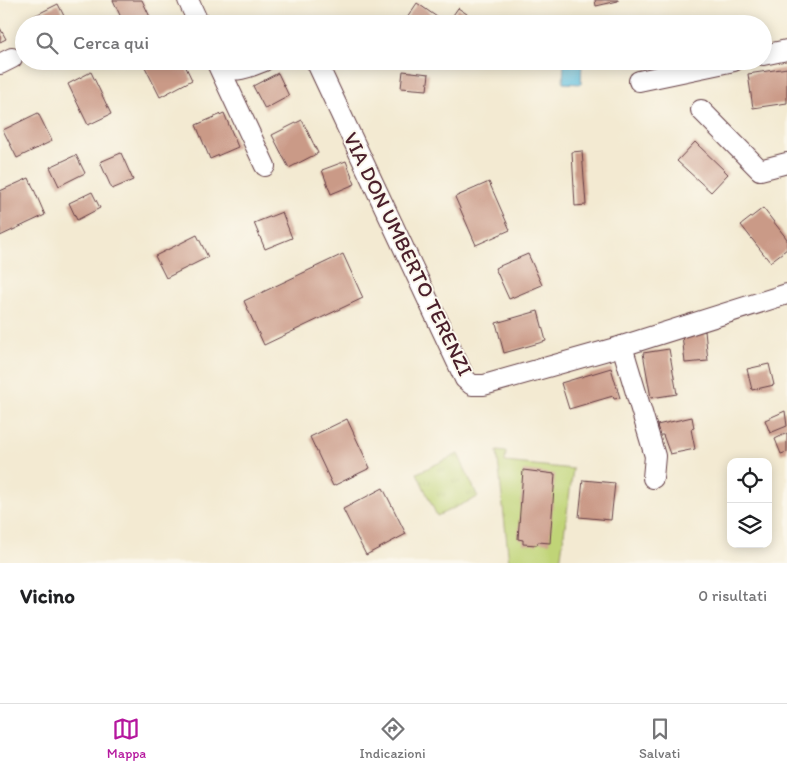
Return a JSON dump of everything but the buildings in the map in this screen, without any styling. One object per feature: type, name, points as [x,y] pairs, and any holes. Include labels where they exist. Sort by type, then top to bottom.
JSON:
[{"type":"street","points":[[188,0],[195,15]]},
{"type":"street","points":[[772,53],[787,50]]},
{"type":"street","points":[[221,70],[265,166]]},
{"type":"street","name":"VIA DON UMBERTO TERENZI","points":[[320,70],[468,383],[478,386],[622,346],[787,294]]},
{"type":"street","points":[[639,81],[691,70]]},
{"type":"street","points":[[701,110],[760,170],[787,163]]},
{"type":"street","points":[[622,346],[654,456],[654,478]]},
{"type":"green space","points":[[497,451],[506,452],[505,462],[573,469],[560,563],[509,562]]},
{"type":"green space","points":[[458,454],[478,497],[437,516],[417,473]]},
{"type":"water","points":[[564,70],[582,70],[581,84],[563,83]]}]
